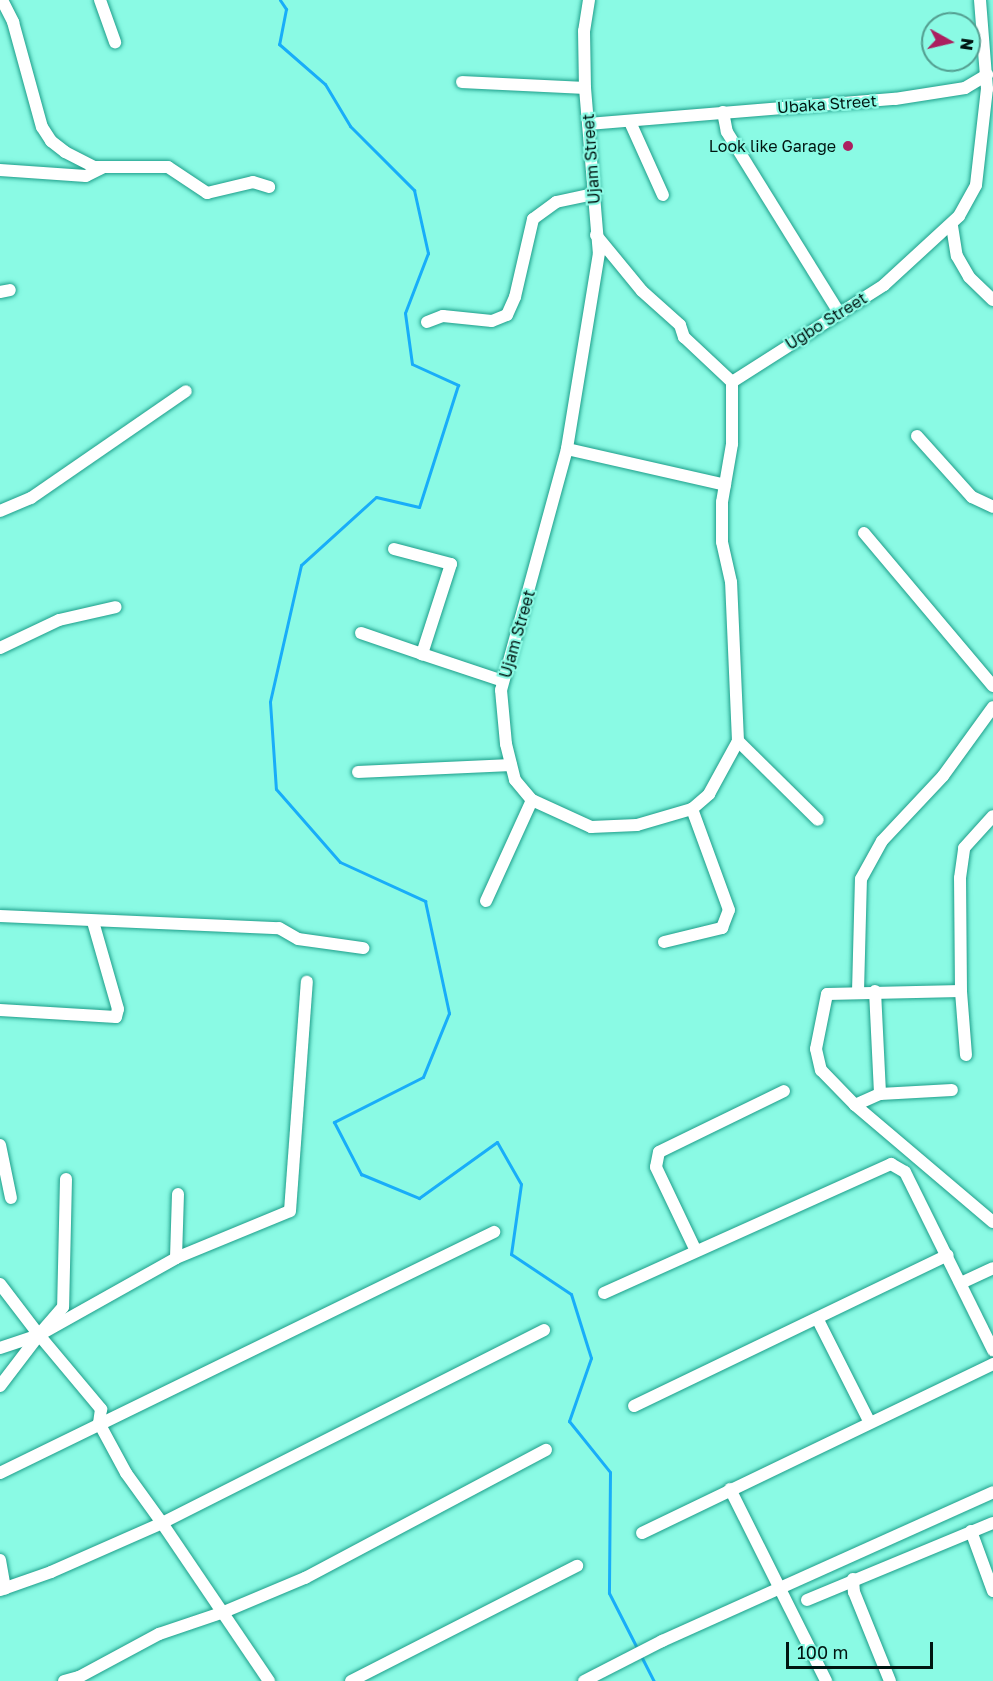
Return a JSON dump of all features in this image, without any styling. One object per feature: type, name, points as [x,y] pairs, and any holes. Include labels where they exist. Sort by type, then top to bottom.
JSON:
[{"type":"street","points":[[2,0],[13,22],[42,127],[51,141],[65,152],[102,168]]},
{"type":"street","points":[[100,0],[115,42]]},
{"type":"street","name":"Ujam Street","points":[[589,0],[584,31],[585,88],[599,253],[593,297],[571,406],[567,449],[503,681],[501,713],[515,780],[532,800],[591,827],[637,825],[693,809]]},
{"type":"street","points":[[980,0],[987,75]]},
{"type":"street","name":"Ubaka Street","points":[[588,124],[895,99],[965,88],[987,75]]},
{"type":"street","name":"Ugbo Street","points":[[732,382],[838,311],[884,285],[952,226],[976,185],[987,75]]},
{"type":"street","points":[[462,82],[585,88]]},
{"type":"street","points":[[723,112],[727,132],[838,311]]},
{"type":"street","points":[[630,122],[663,195]]},
{"type":"street","points":[[0,170],[86,176],[102,168],[163,166],[213,194],[253,182],[269,187]]},
{"type":"street","points":[[427,322],[443,316],[492,321],[507,315],[515,297],[533,219],[556,202],[594,194]]},
{"type":"street","points":[[952,226],[957,256],[969,277],[993,300]]},
{"type":"street","points":[[596,234],[642,291],[674,318],[684,338],[732,382],[732,444],[725,485],[722,543],[730,582],[738,741],[715,785],[693,809],[729,910],[722,928],[664,942]]},
{"type":"street","points":[[0,511],[31,498],[186,391]]},
{"type":"street","points":[[917,436],[972,497],[993,507]]},
{"type":"street","points":[[567,449],[725,485]]},
{"type":"street","points":[[864,533],[993,686]]},
{"type":"street","points":[[394,549],[451,564],[422,654]]},
{"type":"street","points":[[0,648],[59,620],[116,608]]},
{"type":"street","points":[[361,633],[503,681]]},
{"type":"street","points":[[858,992],[861,879],[882,841],[943,776],[993,707]]},
{"type":"street","points":[[738,741],[818,820]]},
{"type":"street","points":[[358,772],[511,765]]},
{"type":"street","points":[[486,901],[532,800]]},
{"type":"street","points":[[966,1055],[961,991],[960,878],[964,848],[993,816]]},
{"type":"street","points":[[0,916],[279,928],[298,939],[363,948]]},
{"type":"street","points":[[0,1010],[117,1017],[118,1009],[93,921]]},
{"type":"street","points":[[0,1348],[39,1335],[176,1258],[290,1211],[307,982]]},
{"type":"street","points":[[875,991],[879,1094]]},
{"type":"street","points":[[961,991],[875,991],[827,994],[816,1050],[822,1070],[855,1105],[993,1222]]},
{"type":"street","points":[[855,1105],[879,1094],[952,1090]]},
{"type":"street","points":[[696,1251],[656,1167],[659,1152],[784,1091]]},
{"type":"street","points":[[0,1147],[11,1198]]},
{"type":"street","points":[[604,1293],[891,1164],[905,1172],[993,1350]]},
{"type":"street","points":[[0,1386],[63,1307],[66,1179]]},
{"type":"street","points":[[176,1258],[178,1194]]},
{"type":"street","points":[[0,1473],[494,1232]]},
{"type":"street","points":[[634,1406],[818,1320],[948,1255]]},
{"type":"street","points":[[961,1283],[993,1268]]},
{"type":"street","points":[[0,1284],[101,1409],[99,1423],[126,1473],[224,1612],[269,1681]]},
{"type":"street","points":[[818,1320],[869,1421]]},
{"type":"street","points":[[0,1560],[2,1589],[162,1524],[544,1330]]},
{"type":"street","points":[[642,1533],[869,1421],[993,1364]]},
{"type":"street","points":[[64,1681],[79,1677],[159,1634],[224,1612],[305,1578],[546,1450]]},
{"type":"street","points":[[730,1489],[783,1589],[826,1681]]},
{"type":"street","points":[[584,1681],[662,1641],[783,1589],[993,1492]]},
{"type":"street","points":[[807,1600],[993,1523]]},
{"type":"street","points":[[971,1531],[993,1591]]},
{"type":"street","points":[[351,1681],[577,1566]]},
{"type":"street","points":[[854,1579],[854,1592],[890,1681]]},
{"type":"waterway","points":[[280,0],[286,9],[279,44],[325,84],[350,126],[414,190],[428,253],[405,313],[412,364],[458,385],[419,507],[376,497],[301,565],[270,702],[276,789],[340,862],[425,901],[449,1013],[423,1077],[334,1122],[361,1174],[419,1198],[497,1142],[521,1184],[511,1254],[571,1294],[591,1358],[569,1421],[610,1472],[609,1593],[638,1650]]},
{"type":"waterway","points":[[641,1656],[654,1681]]},
{"type":"place","name":"Look like Garage","points":[[848,146]]}]
